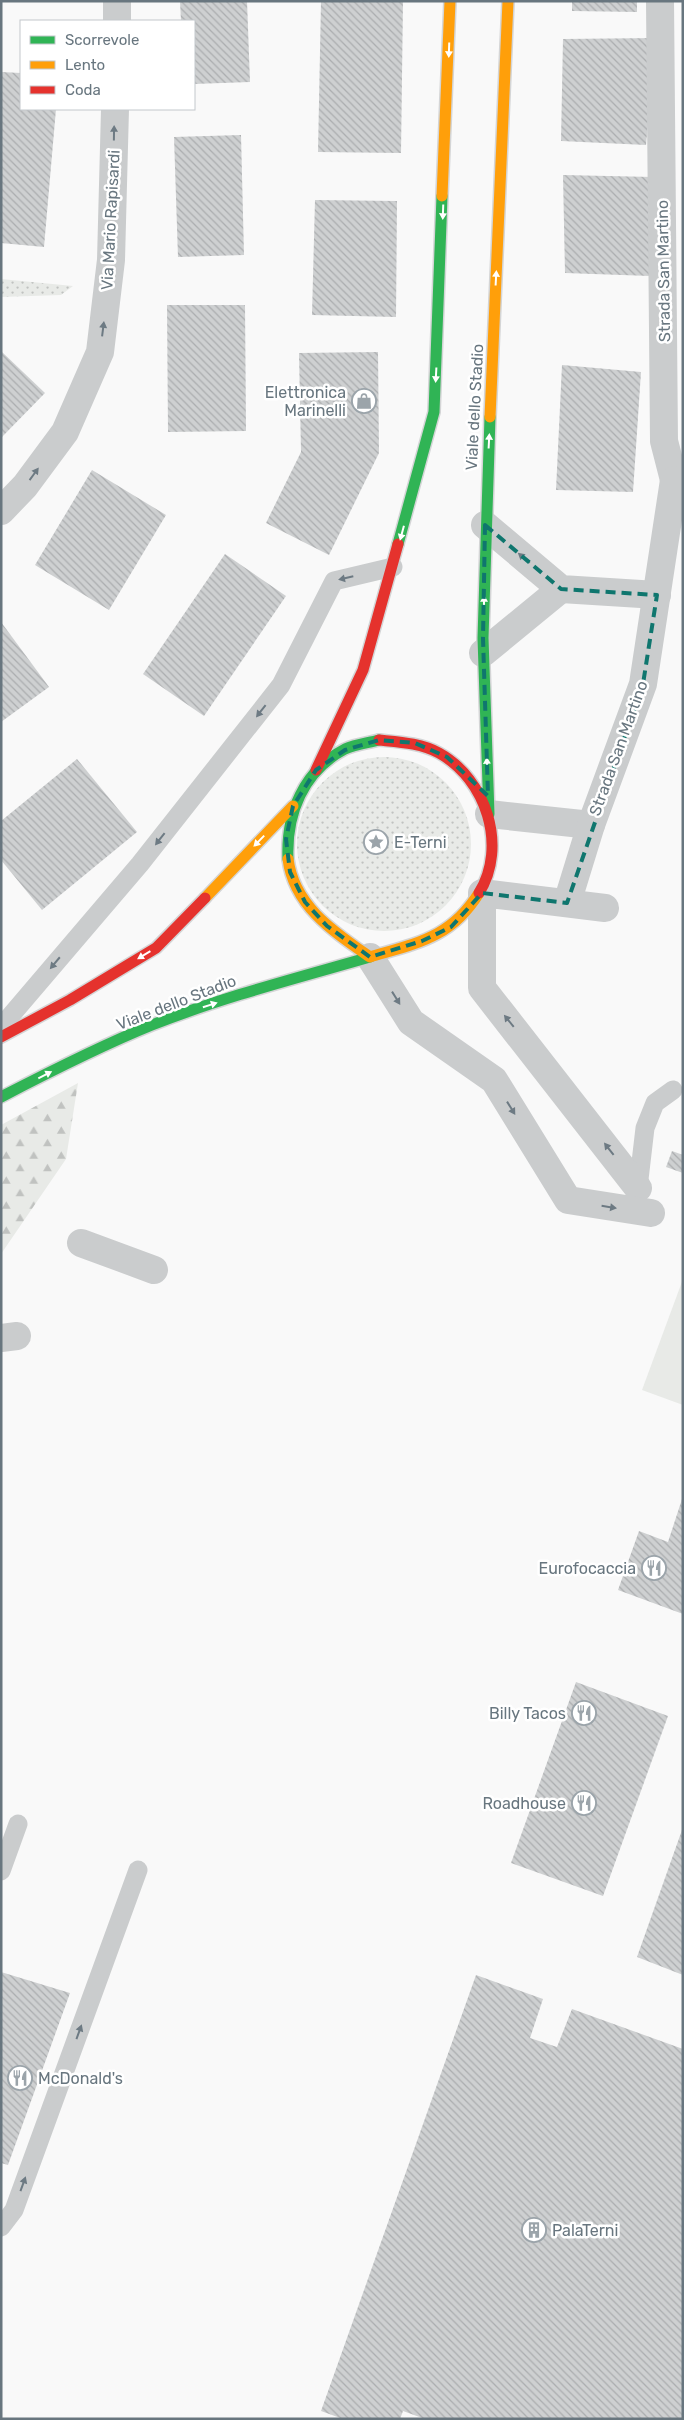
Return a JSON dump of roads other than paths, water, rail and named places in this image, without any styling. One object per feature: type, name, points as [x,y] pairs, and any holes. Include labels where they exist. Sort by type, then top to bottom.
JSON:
[{"type":"main road","points":[[370,957],[328,926],[305,902],[290,872],[286,839],[293,806],[302,787],[316,770],[363,670],[393,567],[434,412],[450,1]]},
{"type":"main road","name":"Viale dello Stadio","points":[[489,814],[483,652],[486,525],[508,1]]},
{"type":"main road","points":[[316,770],[345,750],[379,740],[415,742],[447,758],[473,782],[489,814],[493,845],[488,875],[482,893]]},
{"type":"main road","points":[[1,1037],[70,1000],[156,948],[293,806]]},
{"type":"main road","name":"Viale dello Stadio","points":[[1,1097],[64,1065],[173,1017],[247,992],[422,941],[451,927],[482,893]]},
{"type":"street","points":[[117,20],[118,1]]},
{"type":"street","name":"Strada San Martino","points":[[489,814],[591,825],[643,684],[657,595],[679,480],[664,441],[672,63],[660,1]]},
{"type":"street","name":"Via Mario Rapisardi","points":[[1,510],[25,486],[65,432],[100,352],[111,260],[115,110]]},
{"type":"street","points":[[486,525],[561,589],[657,595]]},
{"type":"street","points":[[483,652],[561,589]]},
{"type":"street","points":[[566,903],[591,825]]},
{"type":"street","points":[[605,908],[482,893],[482,988],[638,1188]]},
{"type":"street","points":[[370,957],[411,1022],[494,1080],[568,1200],[651,1213]]},
{"type":"street","points":[[80,1243],[154,1270]]},
{"type":"lane","points":[[1,1027],[140,864],[281,685],[334,581],[393,567]]},
{"type":"lane","points":[[638,1188],[645,1128],[656,1103],[673,1090]]},
{"type":"lane","points":[[1,1871],[18,1824]]},
{"type":"lane","points":[[1,2227],[14,2210],[138,1870]]},
{"type":"place","name":"Elettronica Marinelli","points":[[364,401]]},
{"type":"place","name":"E-Terni","points":[[376,842]]},
{"type":"place","name":"Eurofocaccia","points":[[654,1568]]},
{"type":"place","name":"Billy Tacos","points":[[584,1713]]},
{"type":"place","name":"Roadhouse","points":[[584,1803]]},
{"type":"place","name":"McDonald's","points":[[20,2078]]},
{"type":"place","name":"PalaTerni","points":[[534,2230]]}]
